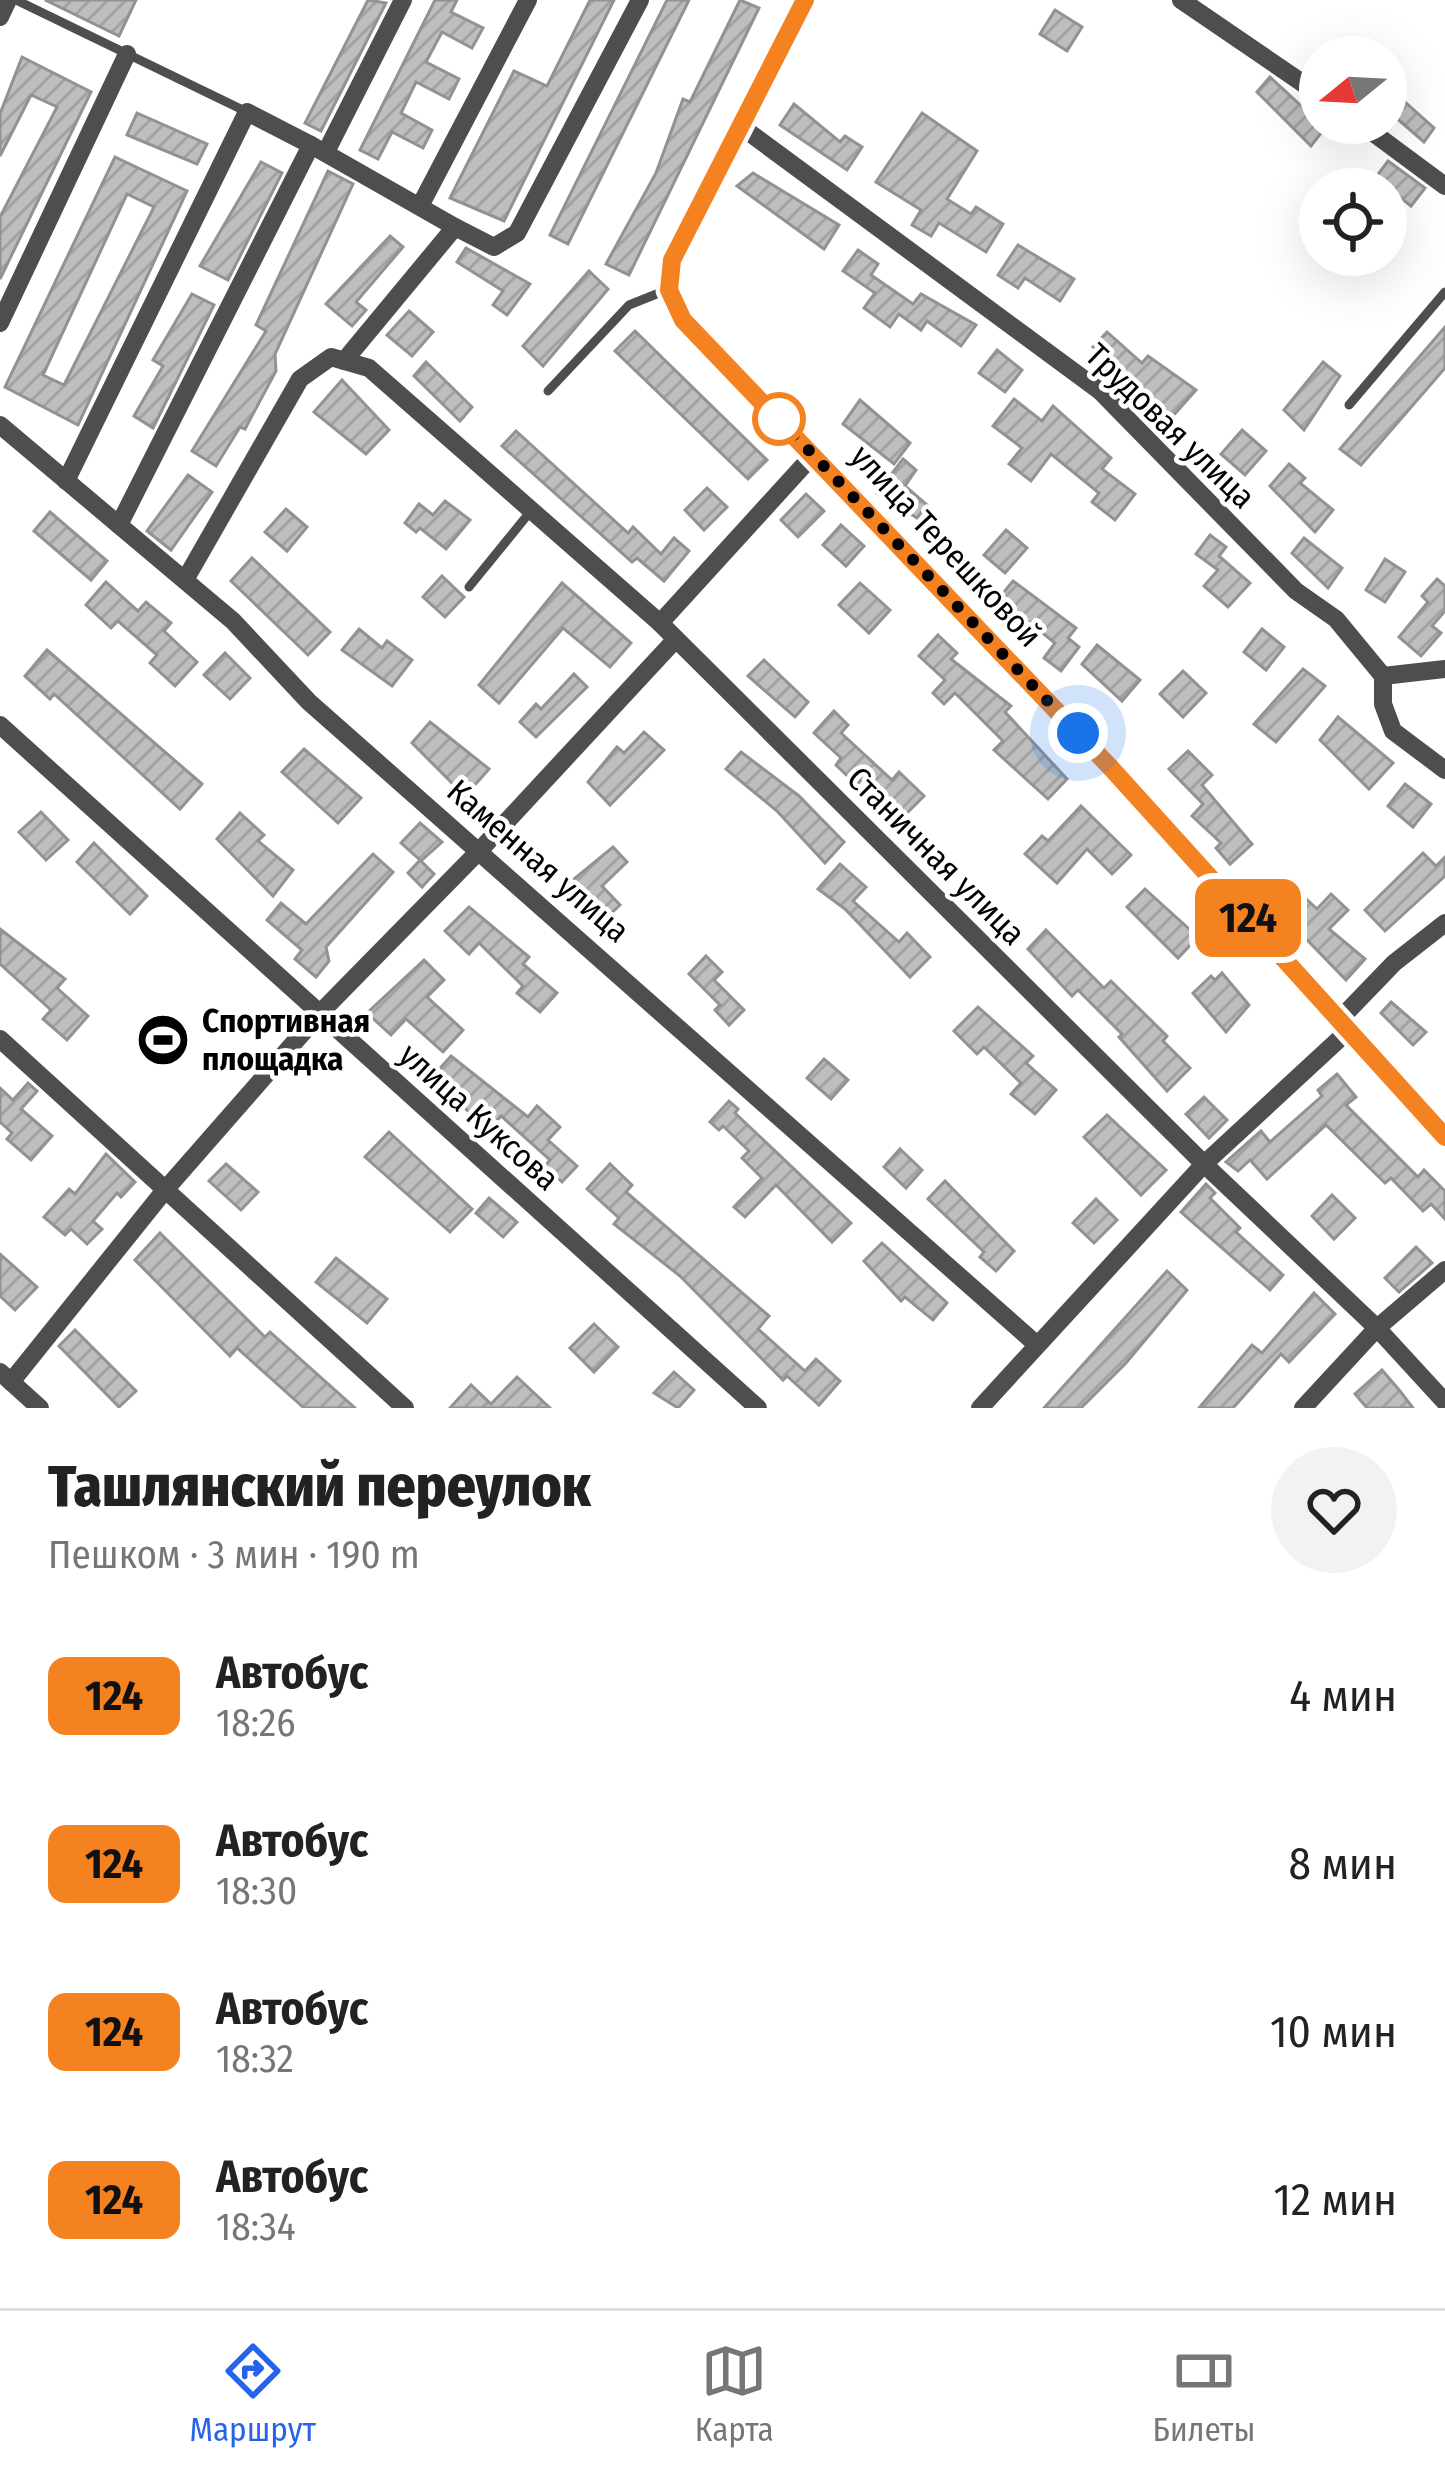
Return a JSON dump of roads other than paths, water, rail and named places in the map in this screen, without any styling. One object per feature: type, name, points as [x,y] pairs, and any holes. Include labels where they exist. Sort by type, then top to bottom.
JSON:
[{"type":"street","points":[[0,17],[12,0]]},
{"type":"street","points":[[119,525],[403,0]]},
{"type":"street","points":[[419,206],[528,0]]},
{"type":"street","points":[[66,481],[247,112],[494,247],[517,233],[640,0]]},
{"type":"street","points":[[669,290],[672,260],[805,0]]},
{"type":"street","points":[[1180,0],[1299,81]]},
{"type":"street","points":[[0,322],[128,55]]},
{"type":"street","name":"Трудовая улица","points":[[740,125],[1100,391],[1296,591],[1336,620],[1383,676],[1383,704],[1394,731],[1445,770]]},
{"type":"street","points":[[1388,144],[1445,186]]},
{"type":"street","points":[[185,580],[300,380],[332,357],[344,361],[455,227]]},
{"type":"street","name":"улица Терешковой","points":[[669,290],[683,320],[814,454],[1445,1136]]},
{"type":"street","name":"Станичная улица","points":[[344,361],[369,368],[660,623],[1204,1164],[1376,1328],[1445,1402]]},
{"type":"street","name":"Каменная улица","points":[[0,425],[233,621],[309,702],[481,849],[1036,1344]]},
{"type":"street","points":[[660,623],[814,454]]},
{"type":"street","points":[[40,1408],[5,1377],[320,1013],[676,639]]},
{"type":"street","points":[[1383,676],[1445,669]]},
{"type":"street","name":"улица Куксова","points":[[0,725],[758,1408]]},
{"type":"street","points":[[980,1408],[1204,1164],[1344,1025],[1394,964],[1445,923]]},
{"type":"street","points":[[0,1039],[405,1408]]},
{"type":"street","points":[[1303,1408],[1376,1328],[1445,1270]]},
{"type":"lane","points":[[12,0],[247,112]]},
{"type":"lane","points":[[548,392],[629,304],[669,290]]},
{"type":"lane","points":[[1348,405],[1445,292]]},
{"type":"lane","points":[[469,586],[531,511]]},
{"type":"place","name":"Спортивная площадка","points":[[163,1040]]}]
